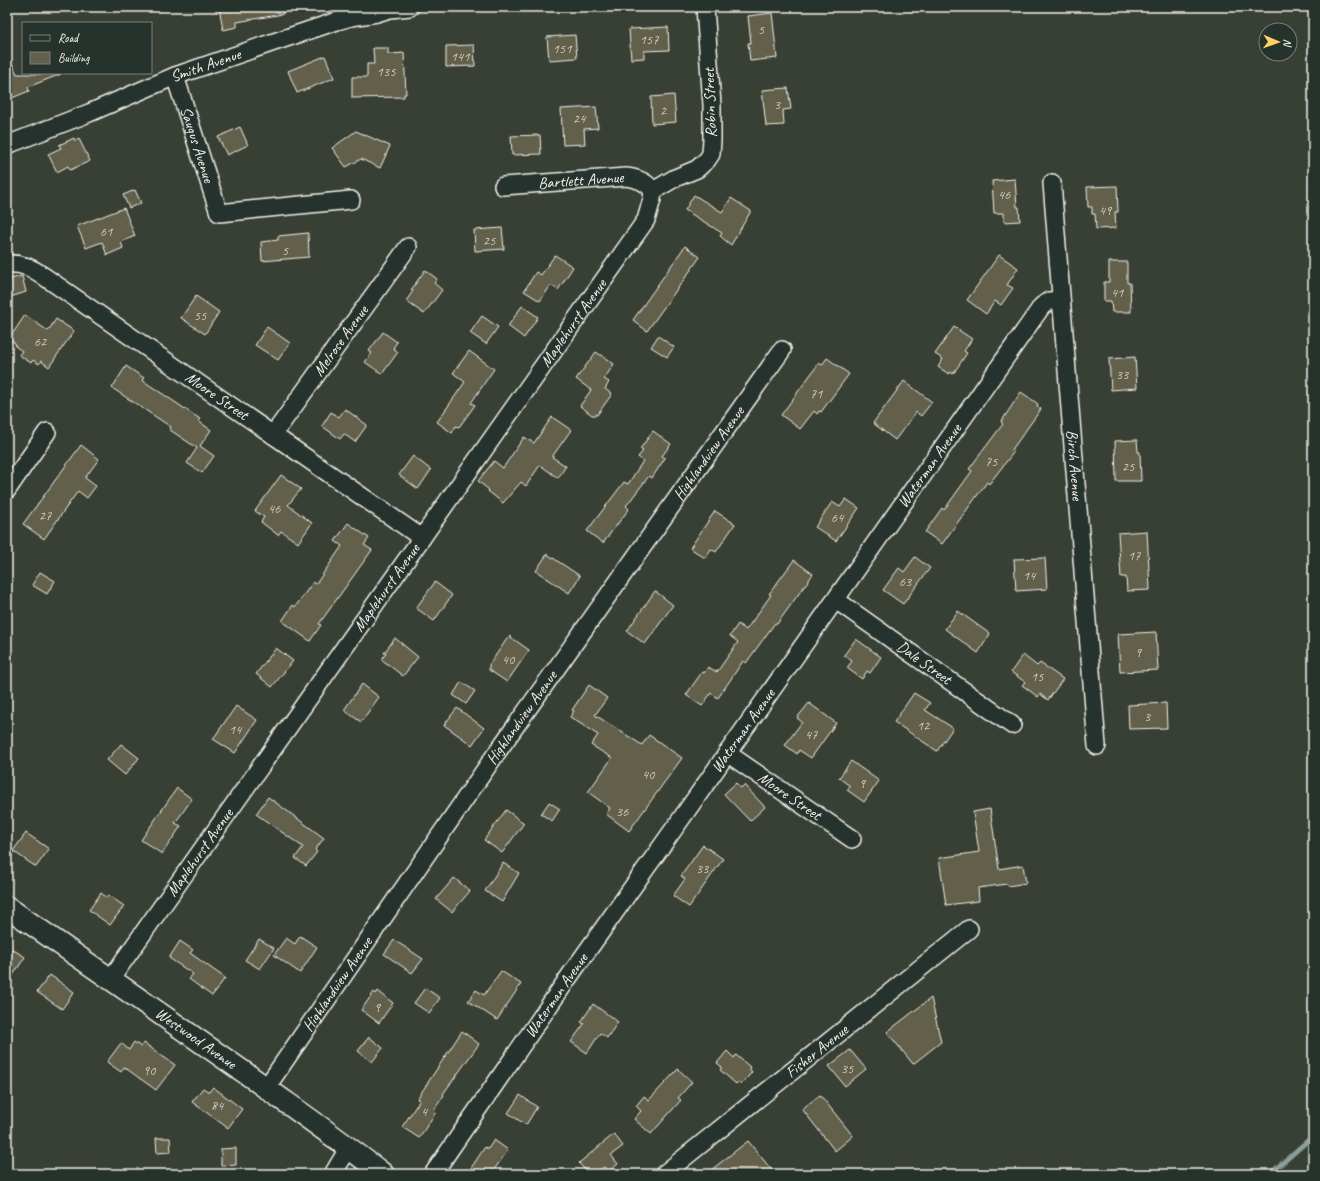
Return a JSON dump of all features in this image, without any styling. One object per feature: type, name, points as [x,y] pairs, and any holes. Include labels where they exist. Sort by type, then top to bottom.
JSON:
[{"type":"street","name":"Smith Avenue","points":[[7,145],[89,113],[175,76],[337,21],[351,17],[378,13],[390,9],[410,7]]},
{"type":"street","name":"Robin Street","points":[[653,191],[675,178],[697,169],[711,154],[712,105],[704,7]]},
{"type":"street","name":"Saugus Avenue","points":[[175,76],[219,213],[351,200]]},
{"type":"street","name":"Bartlett Avenue","points":[[503,186],[632,177],[642,181],[653,191]]},
{"type":"street","name":"Birch Avenue","points":[[1052,183],[1097,746]]},
{"type":"street","name":"Maplehurst Avenue","points":[[110,980],[646,220],[651,206],[653,191]]},
{"type":"street","name":"Melrose Avenue","points":[[273,435],[408,247]]},
{"type":"street","name":"Moore Street","points":[[7,264],[22,264],[32,268],[422,538]]},
{"type":"street","name":"Waterman Avenue","points":[[434,1174],[568,977],[836,600],[1042,306],[1050,300],[1061,300]]},
{"type":"street","name":"Highlandview Avenue","points":[[266,1088],[500,748],[782,350]]},
{"type":"street","points":[[7,490],[47,432]]},
{"type":"street","name":"Dale Street","points":[[836,600],[1012,726]]},
{"type":"street","name":"Moore Street","points":[[727,753],[852,839]]},
{"type":"street","name":"Westwood Avenue","points":[[7,907],[349,1147],[382,1174]]},
{"type":"street","name":"Fisher Avenue","points":[[664,1174],[969,928]]},
{"type":"street","points":[[333,1174],[349,1147]]},
{"type":"building","points":[[219,7],[282,7],[283,14],[237,22],[237,27],[223,30]]},
{"type":"building","points":[[772,13],[777,58],[750,61],[748,43],[751,43],[748,16]]},
{"type":"building","points":[[668,27],[669,50],[644,51],[644,58],[631,59],[629,29]]},
{"type":"building","points":[[575,35],[577,58],[549,60],[547,37]]},
{"type":"building","points":[[474,45],[475,66],[446,67],[446,46]]},
{"type":"building","points":[[373,48],[388,48],[388,54],[404,53],[406,94],[404,94],[404,97],[352,98],[352,77],[367,77],[367,64],[374,64]]},
{"type":"building","points":[[7,52],[17,74],[61,74],[28,87],[29,91],[7,100]]},
{"type":"building","points":[[325,56],[334,78],[297,93],[288,71]]},
{"type":"building","points":[[788,88],[791,109],[783,110],[784,125],[766,126],[762,90]]},
{"type":"building","points":[[674,95],[676,122],[652,124],[651,97]]},
{"type":"building","points":[[596,107],[598,128],[584,129],[585,144],[563,145],[561,109]]},
{"type":"building","points":[[240,127],[248,145],[227,155],[218,137]]},
{"type":"building","points":[[356,131],[390,146],[380,168],[361,159],[346,167],[332,148]]},
{"type":"building","points":[[540,135],[541,154],[512,155],[511,136]]},
{"type":"building","points":[[74,138],[75,141],[79,139],[90,161],[70,170],[68,166],[57,172],[48,154],[61,148],[59,145]]},
{"type":"building","points":[[1015,179],[1017,207],[1019,207],[1020,221],[1004,222],[1004,213],[994,213],[992,181]]},
{"type":"building","points":[[1117,186],[1118,212],[1115,212],[1116,228],[1096,229],[1095,214],[1092,214],[1092,207],[1088,207],[1087,187]]},
{"type":"building","points":[[135,190],[141,203],[129,208],[123,195]]},
{"type":"building","points":[[694,195],[722,212],[731,198],[751,211],[731,245],[720,236],[722,233],[685,210]]},
{"type":"building","points":[[124,208],[135,236],[121,242],[123,248],[107,255],[102,242],[86,248],[77,226]]},
{"type":"building","points":[[502,228],[504,249],[475,251],[474,230]]},
{"type":"building","points":[[308,233],[309,257],[262,261],[261,242],[278,240],[278,236]]},
{"type":"building","points":[[685,246],[700,257],[647,331],[633,320]]},
{"type":"building","points":[[555,255],[573,267],[558,290],[551,285],[540,301],[524,291],[536,272],[541,275]]},
{"type":"building","points":[[999,255],[1018,268],[1007,285],[1013,288],[1001,305],[995,301],[986,314],[967,300]]},
{"type":"building","points":[[1109,262],[1127,262],[1127,283],[1130,283],[1131,312],[1112,312],[1111,301],[1104,301],[1104,282],[1109,282]]},
{"type":"building","points":[[425,270],[437,279],[434,283],[442,290],[424,314],[406,301],[413,291],[411,290]]},
{"type":"building","points":[[22,276],[26,292],[7,298],[7,280]]},
{"type":"building","points":[[196,296],[219,312],[205,334],[181,318]]},
{"type":"building","points":[[522,306],[538,317],[524,338],[508,326]]},
{"type":"building","points":[[25,315],[48,331],[56,319],[74,331],[49,367],[41,361],[39,364],[33,360],[31,363],[19,355],[22,351],[9,339]]},
{"type":"building","points":[[482,316],[498,327],[486,344],[470,333]]},
{"type":"building","points":[[267,327],[290,343],[278,360],[255,345]]},
{"type":"building","points":[[954,327],[972,339],[964,351],[967,353],[953,374],[950,372],[949,374],[938,367],[943,359],[935,354]]},
{"type":"building","points":[[383,332],[397,342],[393,348],[398,352],[382,374],[365,362],[372,353],[369,351]]},
{"type":"building","points":[[658,336],[674,347],[667,357],[651,347]]},
{"type":"building","points":[[469,351],[494,369],[471,403],[475,405],[459,427],[456,426],[452,433],[437,422],[465,382],[453,373]]},
{"type":"building","points":[[596,352],[614,364],[604,379],[609,382],[605,389],[612,394],[597,415],[592,415],[580,406],[591,390],[576,379]]},
{"type":"building","points":[[1135,357],[1137,388],[1111,390],[1109,359]]},
{"type":"building","points":[[827,358],[849,374],[821,412],[819,411],[817,414],[814,411],[800,429],[781,415],[819,363],[822,365]]},
{"type":"building","points":[[126,366],[144,378],[142,380],[200,419],[198,421],[211,430],[200,446],[214,456],[202,473],[187,463],[197,448],[170,430],[171,427],[112,388]]},
{"type":"building","points":[[904,381],[932,402],[921,416],[916,412],[895,440],[873,423]]},
{"type":"building","points":[[1021,392],[1038,404],[1037,406],[1041,409],[1011,451],[1013,453],[989,484],[987,482],[942,544],[925,532],[942,508],[944,510],[972,471],[969,469],[1003,424],[1001,422]]},
{"type":"building","points":[[345,409],[367,425],[355,442],[344,434],[340,439],[322,426],[331,412],[339,417]]},
{"type":"building","points":[[552,417],[571,430],[552,457],[566,466],[558,478],[540,465],[526,486],[521,482],[503,503],[478,481],[494,461],[503,468],[524,437],[534,443]]},
{"type":"building","points":[[653,431],[671,444],[662,456],[665,458],[652,478],[649,476],[626,506],[629,509],[603,543],[587,531],[624,482],[628,484],[643,461],[638,457],[643,451],[640,449]]},
{"type":"building","points":[[1137,440],[1138,452],[1140,452],[1141,481],[1116,481],[1115,441]]},
{"type":"building","points":[[81,445],[99,459],[85,478],[96,486],[87,498],[78,491],[44,539],[23,524]]},
{"type":"building","points":[[413,456],[431,470],[418,489],[399,475]]},
{"type":"building","points":[[281,475],[301,489],[288,505],[312,523],[298,543],[281,531],[278,535],[261,522],[264,517],[255,511]]},
{"type":"building","points":[[846,499],[859,508],[836,541],[815,527],[832,502],[840,507]]},
{"type":"building","points":[[715,511],[735,524],[716,552],[711,549],[705,558],[690,548]]},
{"type":"building","points":[[348,523],[369,538],[364,545],[372,550],[319,624],[321,625],[310,641],[282,621],[293,605],[295,607],[313,582],[316,584],[342,546],[335,541]]},
{"type":"building","points":[[1147,531],[1150,590],[1127,591],[1126,577],[1121,577],[1118,533]]},
{"type":"building","points":[[547,554],[580,576],[569,593],[536,571]]},
{"type":"building","points":[[915,557],[930,568],[903,604],[883,590],[899,568],[904,572]]},
{"type":"building","points":[[1045,558],[1047,589],[1016,591],[1014,559]]},
{"type":"building","points":[[794,560],[813,574],[777,624],[775,623],[746,663],[743,661],[718,698],[711,693],[702,706],[686,695],[702,672],[704,673],[708,667],[717,672],[738,642],[730,636],[738,624],[746,630],[771,595],[769,594]]},
{"type":"building","points":[[40,572],[55,581],[47,594],[32,585]]},
{"type":"building","points":[[435,582],[452,595],[434,621],[416,608]]},
{"type":"building","points":[[655,591],[673,605],[645,644],[627,631]]},
{"type":"building","points":[[958,611],[990,634],[978,653],[945,629]]},
{"type":"building","points":[[1156,632],[1158,670],[1120,672],[1118,634]]},
{"type":"building","points":[[509,636],[529,650],[507,682],[489,670],[489,665]]},
{"type":"building","points":[[395,638],[418,657],[403,676],[381,659],[386,654],[384,653]]},
{"type":"building","points":[[856,639],[881,657],[870,673],[867,671],[862,679],[847,668],[852,661],[844,655]]},
{"type":"building","points":[[276,648],[293,661],[272,687],[256,674]]},
{"type":"building","points":[[1023,655],[1037,666],[1040,663],[1063,679],[1048,700],[1040,694],[1038,697],[1022,685],[1025,682],[1011,672]]},
{"type":"building","points":[[461,682],[475,691],[466,704],[453,695]]},
{"type":"building","points":[[362,684],[379,697],[361,722],[344,710]]},
{"type":"building","points":[[589,685],[607,698],[595,715],[642,745],[649,735],[682,758],[629,831],[606,814],[610,808],[588,792],[612,758],[591,745],[598,735],[570,717],[574,711],[572,710]]},
{"type":"building","points":[[914,693],[930,703],[925,710],[953,728],[937,751],[894,722]]},
{"type":"building","points":[[809,703],[836,723],[811,758],[799,750],[797,754],[785,745],[802,722],[797,718]]},
{"type":"building","points":[[1166,703],[1167,728],[1129,729],[1128,705]]},
{"type":"building","points":[[236,706],[257,720],[235,753],[213,739]]},
{"type":"building","points":[[457,708],[484,728],[472,745],[444,725]]},
{"type":"building","points":[[121,744],[139,758],[125,775],[107,760]]},
{"type":"building","points":[[851,761],[879,781],[864,802],[847,790],[850,786],[839,778]]},
{"type":"building","points":[[736,783],[741,788],[744,785],[765,807],[750,821],[724,794]]},
{"type":"building","points":[[177,788],[192,799],[175,823],[181,826],[162,854],[141,840]]},
{"type":"building","points":[[268,797],[324,838],[315,850],[317,852],[306,866],[295,858],[303,847],[256,814]]},
{"type":"building","points":[[549,802],[560,809],[552,821],[541,814]]},
{"type":"building","points":[[990,809],[999,869],[1023,865],[1026,883],[978,888],[979,901],[946,905],[939,858],[979,852],[973,812]]},
{"type":"building","points":[[506,810],[524,823],[502,853],[484,840]]},
{"type":"building","points":[[26,833],[49,849],[36,867],[13,851]]},
{"type":"building","points":[[703,845],[723,859],[689,907],[673,896],[685,879],[681,876]]},
{"type":"building","points":[[503,863],[519,873],[502,902],[485,891]]},
{"type":"building","points":[[454,878],[470,891],[452,912],[436,899]]},
{"type":"building","points":[[101,893],[107,898],[108,895],[124,906],[110,925],[89,910]]},
{"type":"building","points":[[300,936],[317,947],[300,973],[274,955],[286,938],[295,944]]},
{"type":"building","points":[[259,939],[274,948],[260,969],[245,960]]},
{"type":"building","points":[[394,940],[423,959],[412,973],[384,954]]},
{"type":"building","points":[[180,941],[193,950],[190,953],[225,978],[212,996],[189,979],[193,974],[169,958]]},
{"type":"building","points":[[12,949],[25,957],[7,984],[7,957]]},
{"type":"building","points":[[501,971],[521,984],[497,1020],[468,1001],[476,990],[484,995]]},
{"type":"building","points":[[50,975],[74,992],[62,1009],[37,992]]},
{"type":"building","points":[[425,988],[440,998],[429,1013],[414,1003]]},
{"type":"building","points":[[378,991],[393,1003],[379,1023],[361,1010],[374,992],[376,994]]},
{"type":"building","points":[[931,998],[941,1042],[913,1064],[887,1032]]},
{"type":"building","points":[[593,1004],[618,1022],[607,1038],[600,1033],[587,1053],[571,1042],[584,1024],[581,1022]]},
{"type":"building","points":[[462,1031],[479,1044],[443,1094],[444,1095],[434,1110],[436,1112],[419,1138],[402,1127],[420,1100],[417,1099]]},
{"type":"building","points":[[369,1037],[383,1048],[372,1062],[358,1051]]},
{"type":"building","points":[[134,1042],[141,1047],[144,1043],[175,1065],[156,1090],[124,1067],[121,1072],[107,1062],[121,1043],[129,1050]]},
{"type":"building","points":[[850,1050],[866,1069],[845,1086],[829,1066]]},
{"type":"building","points":[[727,1051],[734,1058],[736,1055],[750,1067],[749,1068],[752,1072],[741,1085],[738,1082],[736,1084],[720,1070],[722,1067],[717,1063]]},
{"type":"building","points":[[678,1069],[692,1082],[678,1098],[681,1100],[651,1134],[634,1119],[641,1111],[636,1106],[644,1096],[649,1100]]},
{"type":"building","points":[[213,1087],[242,1109],[228,1128],[192,1102],[203,1088],[209,1092]]},
{"type":"building","points":[[520,1095],[537,1107],[526,1125],[508,1113]]},
{"type":"building","points":[[820,1095],[853,1136],[835,1151],[802,1109]]},
{"type":"building","points":[[614,1134],[623,1146],[611,1155],[618,1164],[608,1172],[604,1167],[595,1174],[588,1174],[579,1163]]},
{"type":"building","points":[[156,1138],[170,1138],[171,1152],[157,1153]]},
{"type":"building","points":[[494,1140],[508,1150],[491,1174],[467,1174],[485,1147],[488,1149]]},
{"type":"building","points":[[748,1141],[775,1174],[706,1174]]},
{"type":"building","points":[[236,1148],[236,1165],[221,1166],[221,1149]]},
{"type":"waterway","points":[[1270,1174],[1313,1136]]}]
